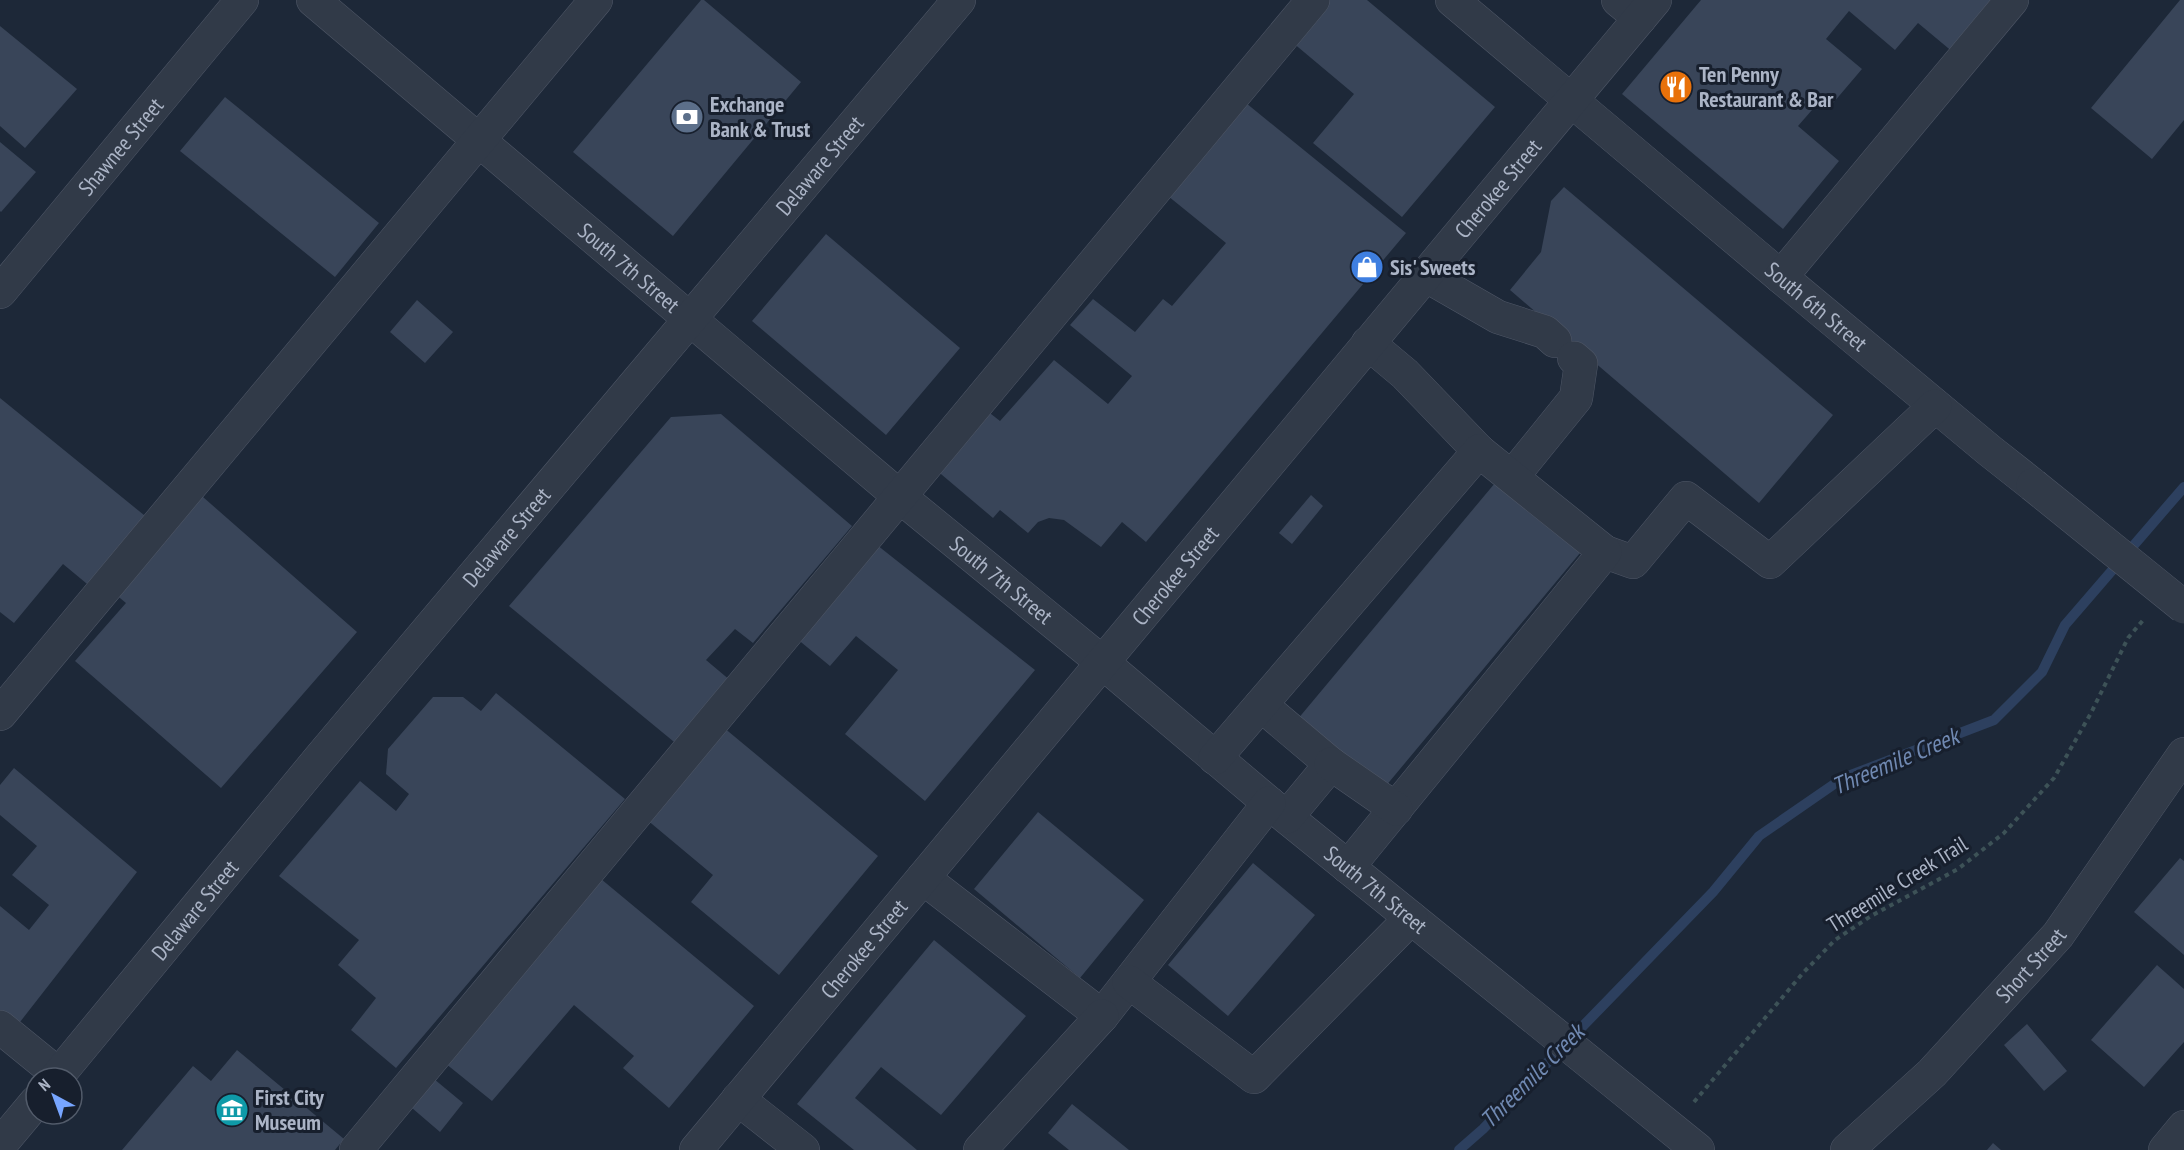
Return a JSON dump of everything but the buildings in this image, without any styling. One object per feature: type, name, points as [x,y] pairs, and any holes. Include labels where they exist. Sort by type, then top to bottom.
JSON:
[{"type":"street","name":"Shawnee Street","points":[[0,292],[242,0]]},
{"type":"street","name":"South 7th Street","points":[[313,0],[899,496],[1278,810],[1645,1108],[1663,1139],[1698,1150]]},
{"type":"street","points":[[0,714],[596,0]]},
{"type":"street","name":"Delaware Street","points":[[65,1066],[327,749],[959,0]]},
{"type":"street","points":[[356,1150],[1313,0]]},
{"type":"street","name":"South 6th Street","points":[[1452,0],[1935,406],[2184,607]]},
{"type":"street","points":[[1780,277],[2012,0]]},
{"type":"street","name":"Cherokee Street","points":[[696,1150],[1571,99],[1638,6]]},
{"type":"street","points":[[1425,274],[1498,317],[1545,332],[1581,364],[1576,398],[1512,477]]},
{"type":"street","points":[[1368,344],[1405,374],[1479,451],[1605,552],[1632,562],[1686,498],[1770,562],[1935,406]]},
{"type":"street","points":[[1215,758],[1479,451]]},
{"type":"street","points":[[1348,867],[1605,552]]},
{"type":"street","points":[[1261,705],[1331,764],[1396,809]]},
{"type":"street","name":"Short Street","points":[[1847,1150],[1932,1073],[2058,935],[2184,754]]},
{"type":"street","points":[[980,1150],[1102,1016],[1278,810],[1331,764]]},
{"type":"street","points":[[923,878],[1102,1016]]},
{"type":"street","points":[[1129,982],[1254,1077],[1411,918]]},
{"type":"street","points":[[0,1027],[45,1066]]},
{"type":"street","points":[[738,1100],[803,1150]]},
{"type":"street","points":[[0,1146],[24,1117]]},
{"type":"street","points":[[2165,1150],[2184,1127]]},
{"type":"path","name":"Threemile Creek Trail","points":[[1663,1139],[1803,973],[1835,939],[1871,916],[1958,869],[2004,833],[2054,778],[2091,713],[2128,638],[2149,612]]},
{"type":"waterway","name":"Threemile Creek","points":[[1459,1150],[1483,1129],[1713,892],[1759,836],[1843,778],[1994,720],[2042,672],[2065,625],[2184,487]]},
{"type":"place","name":"Ten Penny Restaurant & Bar","points":[[1676,87]]},
{"type":"place","name":"Exchange Bank & Trust","points":[[687,117]]},
{"type":"place","name":"Sis' Sweets","points":[[1367,267]]},
{"type":"place","name":"First City Museum","points":[[232,1110]]}]
